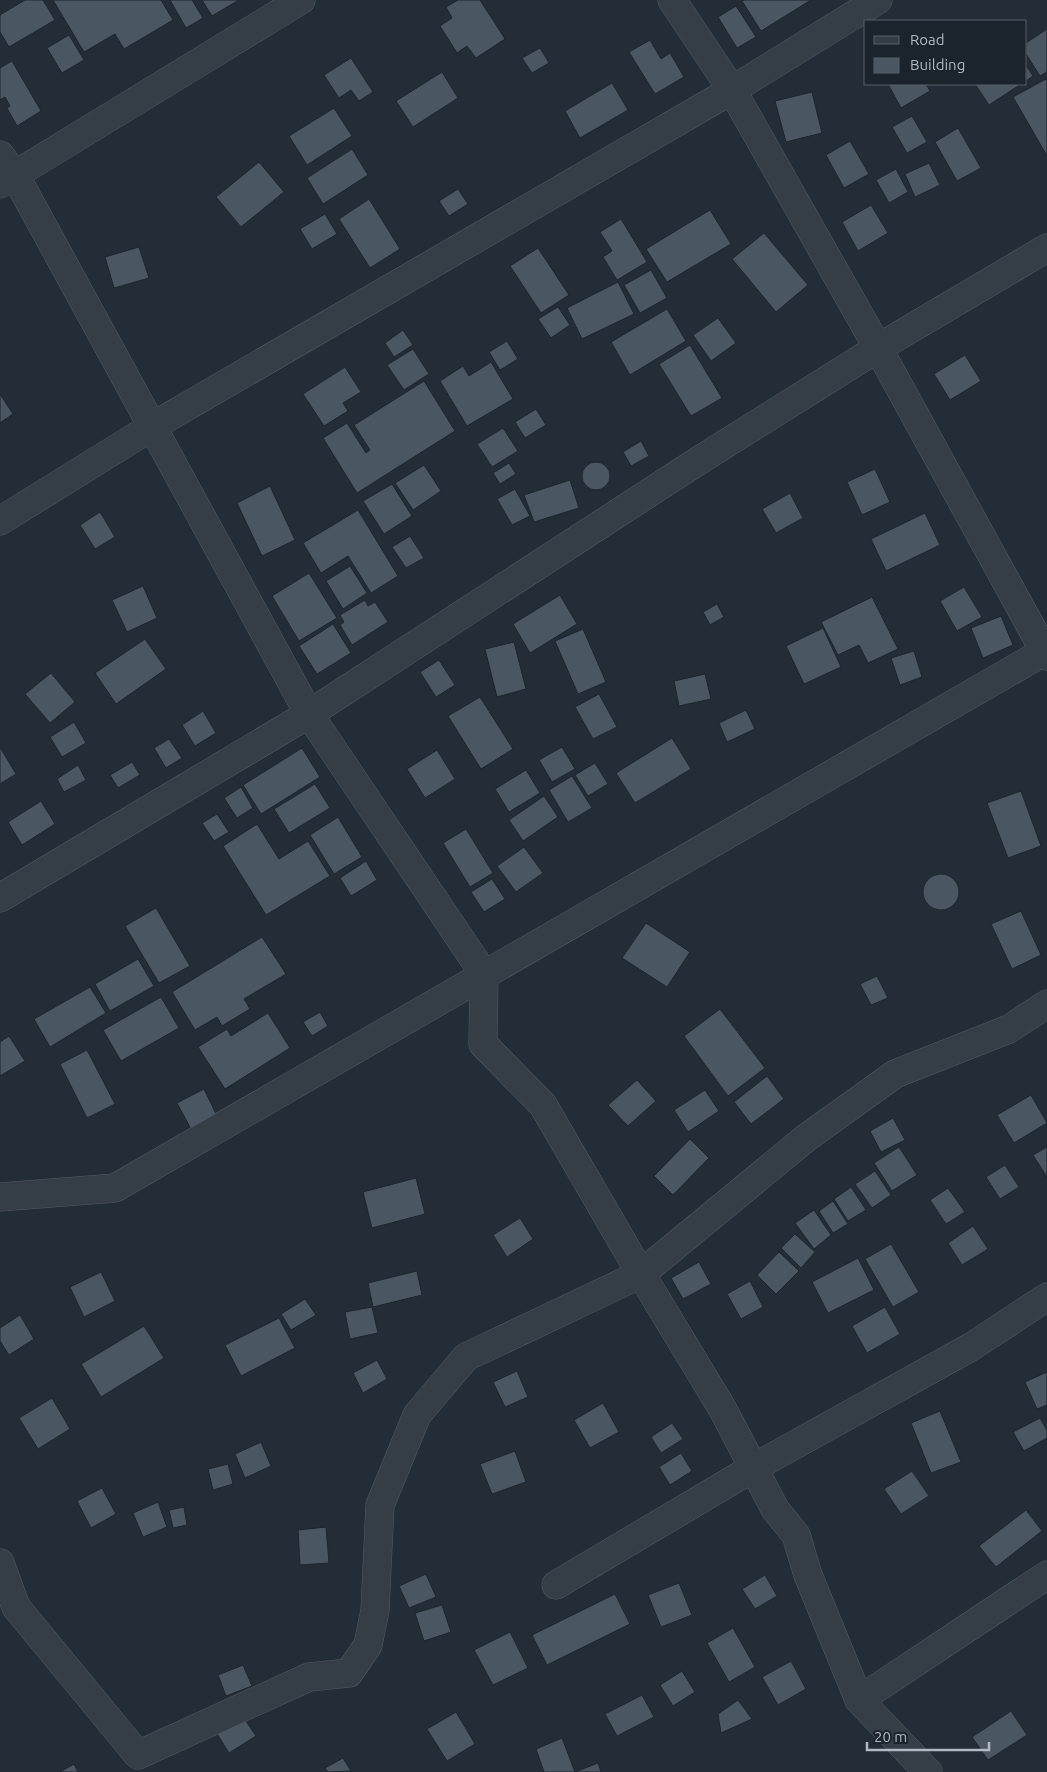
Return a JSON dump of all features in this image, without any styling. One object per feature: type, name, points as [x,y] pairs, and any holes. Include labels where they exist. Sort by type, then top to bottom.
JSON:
[{"type":"street","points":[[301,0],[5,171],[152,426],[309,714],[484,974],[483,1044],[543,1105],[641,1274],[722,1408],[775,1509],[796,1535],[808,1575],[859,1700],[928,1772]]},
{"type":"street","points":[[0,1197],[115,1188],[1046,652],[878,348],[732,90],[672,0]]},
{"type":"street","points":[[0,521],[152,426],[732,90],[878,0]]},
{"type":"street","points":[[0,898],[309,714],[686,468],[878,348],[1047,248]]},
{"type":"street","points":[[0,1563],[16,1607],[138,1754],[309,1677],[349,1673],[368,1645],[375,1610],[380,1505],[417,1415],[466,1357],[641,1274],[806,1138],[895,1074],[1009,1029],[1047,1004]]},
{"type":"street","points":[[556,1585],[753,1468],[971,1347],[1047,1298]]},
{"type":"street","points":[[859,1700],[1047,1575]]},
{"type":"building","points":[[25,0],[43,0],[55,20],[9,47],[0,32],[0,15]]},
{"type":"building","points":[[53,0],[161,0],[173,20],[124,49],[115,34],[84,52]]},
{"type":"building","points":[[170,0],[192,0],[203,18],[186,28]]},
{"type":"building","points":[[202,0],[239,0],[212,16]]},
{"type":"building","points":[[458,0],[480,0],[505,39],[476,58],[467,46],[457,53],[440,26],[452,18],[446,7]]},
{"type":"building","points":[[811,0],[761,31],[742,1]]},
{"type":"building","points":[[736,6],[756,37],[737,48],[718,17]]},
{"type":"building","points":[[1047,29],[1047,72],[1040,76],[1027,56],[1027,42]]},
{"type":"building","points":[[69,35],[84,60],[62,73],[47,48]]},
{"type":"building","points":[[650,40],[661,59],[670,53],[684,77],[655,94],[629,52]]},
{"type":"building","points":[[540,48],[549,63],[532,73],[522,58]]},
{"type":"building","points":[[351,58],[373,92],[359,101],[351,90],[339,98],[324,75]]},
{"type":"building","points":[[12,61],[41,111],[17,126],[7,108],[10,106],[5,97],[0,100],[0,68]]},
{"type":"building","points":[[1027,67],[1033,76],[1027,80]]},
{"type":"building","points":[[442,72],[458,98],[413,127],[396,101]]},
{"type":"building","points":[[1046,79],[1047,81],[1047,156],[1013,97]]},
{"type":"building","points":[[612,83],[628,110],[580,138],[565,111]]},
{"type":"building","points":[[889,85],[927,85],[930,91],[901,108]]},
{"type":"building","points":[[976,85],[1019,85],[989,105]]},
{"type":"building","points":[[812,92],[822,133],[786,142],[775,101]]},
{"type":"building","points":[[334,108],[352,136],[307,165],[289,136]]},
{"type":"building","points":[[912,116],[927,142],[907,153],[892,127]]},
{"type":"building","points":[[958,128],[981,168],[957,181],[935,142]]},
{"type":"building","points":[[850,141],[869,174],[844,188],[826,155]]},
{"type":"building","points":[[352,149],[368,175],[323,204],[307,178]]},
{"type":"building","points":[[259,162],[284,192],[241,227],[216,197]]},
{"type":"building","points":[[929,163],[940,185],[915,197],[905,174]]},
{"type":"building","points":[[896,169],[908,192],[889,203],[876,180]]},
{"type":"building","points":[[458,189],[468,204],[449,216],[439,201]]},
{"type":"building","points":[[369,199],[400,249],[370,268],[339,219]]},
{"type":"building","points":[[871,205],[888,233],[858,251],[842,222]]},
{"type":"building","points":[[710,210],[731,244],[667,282],[646,249]]},
{"type":"building","points":[[325,214],[337,234],[312,249],[300,229]]},
{"type":"building","points":[[621,219],[647,262],[617,280],[603,257],[612,251],[600,232]]},
{"type":"building","points":[[764,233],[808,285],[776,312],[732,259]]},
{"type":"building","points":[[139,247],[149,278],[114,288],[105,257]]},
{"type":"building","points":[[538,248],[569,295],[541,313],[510,266]]},
{"type":"building","points":[[651,270],[667,298],[640,313],[624,285]]},
{"type":"building","points":[[618,282],[634,314],[582,339],[567,308]]},
{"type":"building","points":[[558,307],[570,325],[551,338],[538,319]]},
{"type":"building","points":[[667,309],[686,341],[630,375],[611,342]]},
{"type":"building","points":[[718,318],[736,343],[711,361],[693,335]]},
{"type":"building","points":[[403,330],[413,345],[394,357],[385,343]]},
{"type":"building","points":[[507,341],[518,359],[500,370],[489,352]]},
{"type":"building","points":[[690,345],[722,398],[691,416],[659,364]]},
{"type":"building","points":[[413,349],[429,374],[404,390],[387,365]]},
{"type":"building","points":[[965,355],[981,381],[950,400],[934,374]]},
{"type":"building","points":[[491,362],[513,399],[467,426],[440,381],[463,366],[469,376]]},
{"type":"building","points":[[345,367],[361,392],[343,403],[348,411],[324,426],[303,394]]},
{"type":"building","points":[[424,381],[455,431],[357,493],[323,438],[347,423],[366,453],[370,450],[354,425]]},
{"type":"building","points":[[0,394],[13,414],[0,423]]},
{"type":"building","points":[[536,409],[546,425],[525,438],[515,422]]},
{"type":"building","points":[[503,428],[518,451],[492,467],[477,444]]},
{"type":"building","points":[[641,441],[649,456],[631,466],[623,452]]},
{"type":"building","points":[[596,462],[606,466],[610,476],[606,486],[596,490],[586,486],[582,476],[586,466]]},
{"type":"building","points":[[509,463],[516,474],[500,484],[493,473]]},
{"type":"building","points":[[424,465],[441,491],[413,510],[395,483]]},
{"type":"building","points":[[875,469],[890,502],[862,515],[847,482]]},
{"type":"building","points":[[570,480],[579,508],[534,522],[524,495]]},
{"type":"building","points":[[392,484],[412,516],[384,534],[363,501]]},
{"type":"building","points":[[270,486],[295,540],[262,556],[237,503]]},
{"type":"building","points":[[515,489],[530,516],[512,525],[497,499]]},
{"type":"building","points":[[790,493],[803,518],[776,533],[762,509]]},
{"type":"building","points":[[358,510],[398,576],[371,593],[348,556],[321,573],[303,543]]},
{"type":"building","points":[[100,512],[115,537],[95,549],[80,525]]},
{"type":"building","points":[[925,513],[940,545],[886,571],[871,539]]},
{"type":"building","points":[[410,536],[424,558],[406,568],[392,547]]},
{"type":"building","points":[[350,566],[367,593],[343,609],[326,581]]},
{"type":"building","points":[[309,573],[337,618],[299,641],[272,596]]},
{"type":"building","points":[[143,586],[157,618],[127,632],[112,600]]},
{"type":"building","points":[[964,587],[982,617],[957,631],[940,601]]},
{"type":"building","points":[[560,595],[577,624],[530,653],[513,624]]},
{"type":"building","points":[[872,597],[898,649],[868,663],[859,645],[838,655],[821,622]]},
{"type":"building","points":[[365,600],[368,606],[375,602],[388,622],[352,645],[340,625],[344,622],[340,615]]},
{"type":"building","points":[[717,604],[724,617],[710,625],[703,612]]},
{"type":"building","points":[[1001,616],[1013,645],[983,658],[971,628]]},
{"type":"building","points":[[333,624],[351,653],[317,674],[299,646]]},
{"type":"building","points":[[823,628],[841,667],[804,684],[786,646]]},
{"type":"building","points":[[583,629],[606,682],[578,694],[555,641]]},
{"type":"building","points":[[145,639],[166,669],[116,704],[95,673]]},
{"type":"building","points":[[514,642],[526,689],[497,697],[485,649]]},
{"type":"building","points":[[914,651],[922,677],[900,685],[891,658]]},
{"type":"building","points":[[439,660],[455,685],[436,697],[420,672]]},
{"type":"building","points":[[51,673],[75,702],[50,723],[25,694]]},
{"type":"building","points":[[705,674],[711,699],[679,706],[674,681]]},
{"type":"building","points":[[599,694],[617,727],[593,739],[575,707]]},
{"type":"building","points":[[480,697],[513,749],[481,769],[448,716]]},
{"type":"building","points":[[746,710],[755,729],[727,742],[719,723]]},
{"type":"building","points":[[203,711],[216,733],[195,746],[182,725]]},
{"type":"building","points":[[74,722],[86,743],[62,757],[50,737]]},
{"type":"building","points":[[672,738],[691,769],[635,803],[616,773]]},
{"type":"building","points":[[169,739],[182,758],[166,768],[154,748]]},
{"type":"building","points":[[0,747],[16,774],[0,784]]},
{"type":"building","points":[[562,747],[575,769],[552,782],[539,760]]},
{"type":"building","points":[[302,748],[320,777],[261,814],[243,785]]},
{"type":"building","points":[[437,750],[455,779],[425,798],[407,769]]},
{"type":"building","points":[[132,762],[140,775],[118,788],[110,775]]},
{"type":"building","points":[[595,763],[608,784],[588,796],[575,775]]},
{"type":"building","points":[[78,765],[86,780],[64,792],[57,779]]},
{"type":"building","points":[[526,770],[540,793],[509,812],[495,789]]},
{"type":"building","points":[[572,776],[592,808],[568,822],[549,790]]},
{"type":"building","points":[[315,784],[330,808],[289,833],[274,809]]},
{"type":"building","points":[[241,787],[253,808],[237,818],[224,798]]},
{"type":"building","points":[[1021,791],[1041,846],[1008,858],[987,803]]},
{"type":"building","points":[[544,796],[558,817],[523,841],[509,820]]},
{"type":"building","points":[[41,801],[55,824],[22,845],[8,822]]},
{"type":"building","points":[[217,814],[229,832],[214,841],[202,823]]},
{"type":"building","points":[[338,817],[362,857],[334,874],[310,835]]},
{"type":"building","points":[[257,824],[279,859],[308,841],[330,876],[266,915],[223,846]]},
{"type":"building","points":[[466,829],[493,873],[470,887],[443,843]]},
{"type":"building","points":[[524,847],[543,873],[516,892],[497,866]]},
{"type":"building","points":[[366,861],[377,880],[351,896],[340,878]]},
{"type":"building","points":[[941,874],[954,879],[959,892],[954,905],[941,910],[928,905],[923,892],[928,879]]},
{"type":"building","points":[[492,879],[505,899],[484,912],[471,892]]},
{"type":"building","points":[[156,908],[190,966],[159,983],[125,926]]},
{"type":"building","points":[[1021,911],[1041,955],[1012,969],[991,924]]},
{"type":"building","points":[[646,923],[690,952],[667,987],[622,958]]},
{"type":"building","points":[[262,937],[286,974],[244,999],[250,1009],[222,1026],[217,1017],[195,1030],[172,992]]},
{"type":"building","points":[[138,959],[154,986],[110,1011],[95,984]]},
{"type":"building","points":[[877,976],[888,998],[871,1005],[860,984]]},
{"type":"building","points":[[90,987],[106,1013],[50,1047],[34,1019]]},
{"type":"building","points":[[161,997],[179,1028],[121,1061],[103,1030]]},
{"type":"building","points":[[720,1009],[765,1068],[728,1096],[684,1036]]},
{"type":"building","points":[[320,1012],[328,1026],[312,1036],[303,1022]]},
{"type":"building","points":[[268,1013],[290,1048],[225,1089],[198,1047],[227,1029],[231,1036]]},
{"type":"building","points":[[9,1036],[25,1061],[0,1076],[0,1042]]},
{"type":"building","points":[[87,1050],[115,1104],[87,1118],[60,1064]]},
{"type":"building","points":[[767,1076],[784,1099],[751,1124],[734,1102]]},
{"type":"building","points":[[637,1080],[656,1101],[628,1126],[608,1105]]},
{"type":"building","points":[[204,1089],[218,1118],[192,1131],[177,1103]]},
{"type":"building","points":[[705,1090],[719,1111],[688,1132],[674,1110]]},
{"type":"building","points":[[1031,1095],[1047,1123],[1014,1143],[997,1115]]},
{"type":"building","points":[[893,1118],[905,1140],[881,1152],[870,1131]]},
{"type":"building","points":[[690,1139],[709,1158],[673,1195],[654,1176]]},
{"type":"building","points":[[899,1147],[917,1175],[892,1191],[874,1163]]},
{"type":"building","points":[[1047,1147],[1047,1177],[1033,1155]]},
{"type":"building","points":[[1005,1165],[1019,1187],[1000,1199],[986,1177]]},
{"type":"building","points":[[875,1171],[891,1195],[872,1208],[855,1184]]},
{"type":"building","points":[[416,1178],[425,1214],[372,1228],[363,1192]]},
{"type":"building","points":[[851,1187],[866,1210],[848,1221],[834,1199]]},
{"type":"building","points":[[948,1188],[965,1212],[946,1224],[930,1200]]},
{"type":"building","points":[[833,1201],[848,1224],[833,1233],[819,1211]]},
{"type":"building","points":[[814,1210],[831,1235],[814,1249],[795,1223]]},
{"type":"building","points":[[520,1218],[533,1239],[507,1257],[493,1235]]},
{"type":"building","points":[[973,1226],[988,1249],[962,1265],[948,1243]]},
{"type":"building","points":[[795,1234],[815,1252],[801,1268],[781,1248]]},
{"type":"building","points":[[891,1244],[919,1292],[893,1307],[865,1259]]},
{"type":"building","points":[[779,1252],[799,1271],[776,1294],[757,1275]]},
{"type":"building","points":[[858,1258],[874,1290],[828,1313],[812,1282]]},
{"type":"building","points":[[699,1262],[711,1284],[683,1299],[671,1278]]},
{"type":"building","points":[[417,1271],[422,1295],[373,1307],[368,1283]]},
{"type":"building","points":[[101,1272],[115,1301],[84,1317],[70,1287]]},
{"type":"building","points":[[750,1281],[763,1307],[741,1319],[727,1294]]},
{"type":"building","points":[[305,1299],[316,1315],[291,1330],[281,1314]]},
{"type":"building","points":[[372,1307],[378,1333],[350,1339],[345,1312]]},
{"type":"building","points":[[885,1307],[900,1334],[867,1353],[852,1326]]},
{"type":"building","points":[[20,1315],[34,1339],[9,1355],[0,1341],[0,1328]]},
{"type":"building","points":[[279,1318],[295,1348],[241,1376],[225,1345]]},
{"type":"building","points":[[144,1326],[164,1358],[101,1397],[81,1364]]},
{"type":"building","points":[[377,1360],[387,1379],[363,1393],[353,1373]]},
{"type":"building","points":[[517,1371],[528,1397],[505,1407],[493,1382]]},
{"type":"building","points":[[1047,1372],[1047,1405],[1037,1409],[1025,1382]]},
{"type":"building","points":[[52,1398],[70,1429],[38,1449],[19,1418]]},
{"type":"building","points":[[603,1403],[619,1432],[590,1448],[574,1420]]},
{"type":"building","points":[[940,1411],[961,1462],[931,1473],[911,1423]]},
{"type":"building","points":[[1040,1418],[1047,1430],[1047,1438],[1024,1451],[1013,1432]]},
{"type":"building","points":[[672,1423],[683,1439],[661,1453],[651,1437]]},
{"type":"building","points":[[261,1442],[271,1466],[245,1478],[235,1454]]},
{"type":"building","points":[[515,1451],[526,1482],[492,1494],[480,1464]]},
{"type":"building","points":[[681,1453],[692,1471],[670,1485],[659,1467]]},
{"type":"building","points":[[228,1464],[233,1484],[213,1490],[208,1469]]},
{"type":"building","points":[[912,1471],[929,1496],[901,1514],[884,1489]]},
{"type":"building","points":[[102,1488],[116,1514],[91,1528],[77,1501]]},
{"type":"building","points":[[158,1502],[167,1527],[143,1537],[133,1513]]},
{"type":"building","points":[[184,1507],[187,1525],[173,1528],[169,1510]]},
{"type":"building","points":[[1026,1510],[1042,1531],[996,1567],[979,1546]]},
{"type":"building","points":[[326,1527],[329,1563],[300,1565],[298,1530]]},
{"type":"building","points":[[426,1574],[436,1597],[409,1608],[399,1586]]},
{"type":"building","points":[[765,1575],[777,1596],[755,1609],[742,1589]]},
{"type":"building","points":[[679,1583],[692,1615],[661,1627],[648,1595]]},
{"type":"building","points":[[615,1594],[630,1624],[547,1665],[532,1635]]},
{"type":"building","points":[[442,1605],[451,1632],[424,1641],[415,1613]]},
{"type":"building","points":[[733,1628],[755,1667],[729,1682],[707,1643]]},
{"type":"building","points":[[510,1632],[528,1668],[493,1685],[474,1650]]},
{"type":"building","points":[[791,1661],[806,1689],[778,1705],[762,1677]]},
{"type":"building","points":[[243,1665],[252,1686],[226,1696],[218,1675]]},
{"type":"building","points":[[682,1671],[695,1692],[673,1706],[660,1685]]},
{"type":"building","points":[[642,1695],[654,1717],[617,1736],[605,1714]]},
{"type":"building","points":[[738,1700],[752,1719],[721,1733],[718,1714]]},
{"type":"building","points":[[1011,1711],[1027,1735],[988,1760],[972,1737]]},
{"type":"building","points":[[240,1712],[256,1736],[229,1753],[214,1729]]},
{"type":"building","points":[[456,1712],[475,1744],[447,1761],[427,1729]]},
{"type":"building","points":[[562,1738],[575,1772],[544,1772],[536,1749]]},
{"type":"building","points":[[343,1758],[351,1771],[328,1772],[325,1768]]},
{"type":"building","points":[[598,1763],[601,1772],[575,1772]]},
{"type":"building","points":[[74,1764],[78,1772],[60,1772]]}]
